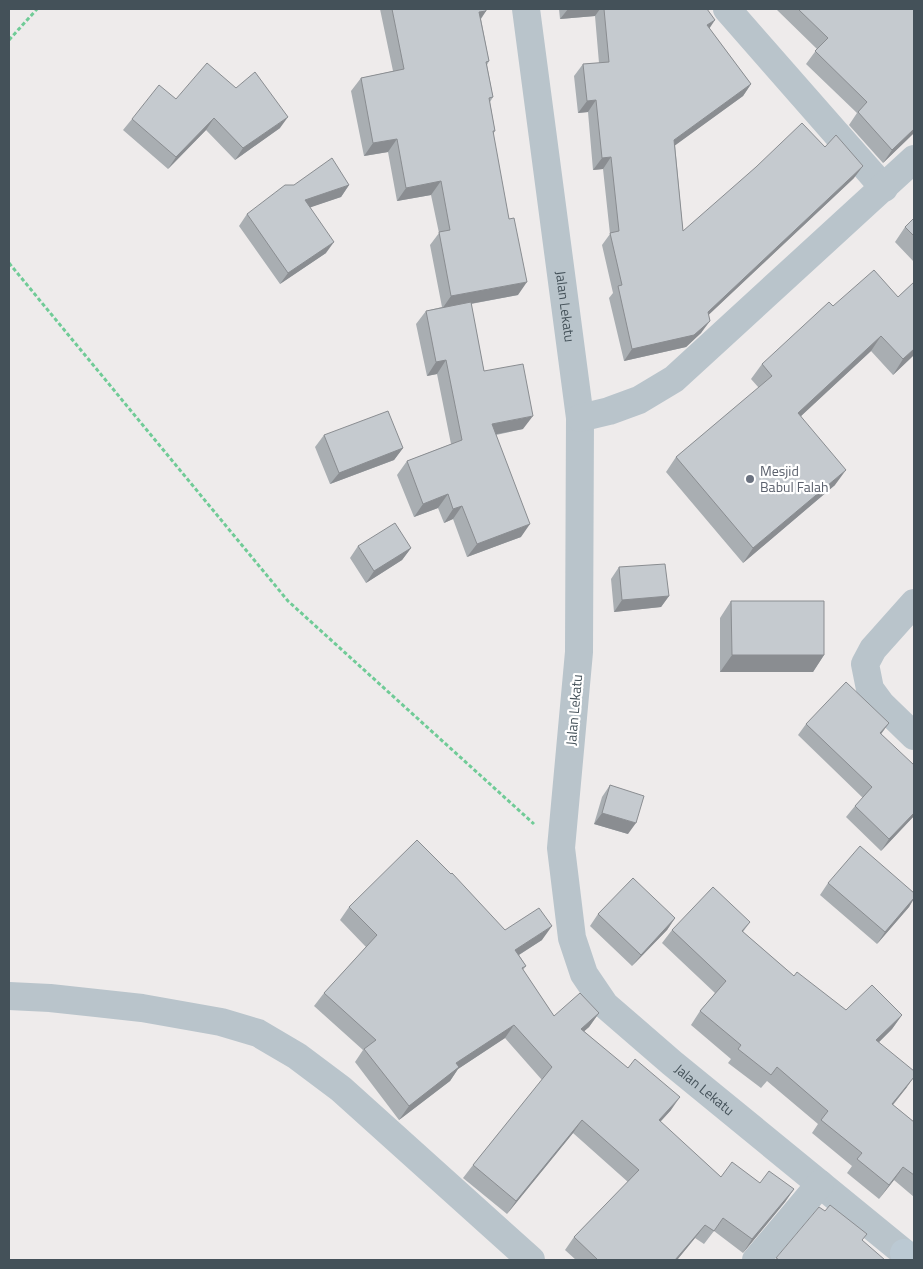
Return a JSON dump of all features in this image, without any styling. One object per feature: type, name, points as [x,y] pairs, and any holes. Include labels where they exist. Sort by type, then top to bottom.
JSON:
[{"type":"street","name":"Jalan Lekatu","points":[[526,9],[580,418],[579,652],[561,848],[572,938],[584,974],[605,1005],[672,1063],[908,1258]]},
{"type":"street","points":[[727,9],[884,188]]},
{"type":"street","points":[[580,418],[609,411],[639,400],[674,379],[914,160]]},
{"type":"street","points":[[914,603],[873,649],[865,664],[870,689],[881,704],[914,736]]},
{"type":"street","points":[[9,996],[50,998],[142,1008],[221,1022],[258,1033],[297,1056],[341,1089],[531,1260]]},
{"type":"street","points":[[756,1260],[820,1184]]},
{"type":"path","points":[[9,40],[37,9]]},
{"type":"path","points":[[9,263],[288,601],[561,848]]},
{"type":"building","points":[[392,9],[486,9],[486,11],[479,12],[489,61],[486,62],[493,97],[489,98],[495,131],[493,131],[509,219],[514,218],[527,282],[451,296],[439,232],[450,230],[441,181],[406,188],[397,139],[373,143],[361,78],[404,69]]},
{"type":"building","points":[[604,9],[707,9],[715,20],[707,25],[751,84],[674,140],[683,231],[756,167],[802,123],[825,147],[836,135],[863,166],[708,312],[710,321],[694,335],[632,349],[618,286],[622,285],[610,233],[619,231],[611,157],[602,158],[596,100],[587,101],[583,64],[609,62]]},
{"type":"building","points":[[798,9],[914,9],[914,129],[892,150],[858,112],[867,102],[815,51],[828,38]]},
{"type":"building","points":[[207,63],[236,88],[255,72],[288,117],[243,148],[214,118],[176,157],[132,119],[159,85],[176,99]]},
{"type":"building","points":[[332,158],[349,185],[305,200],[334,242],[288,273],[247,214],[285,185],[294,185]]},
{"type":"building","points":[[914,218],[914,236],[905,227]]},
{"type":"building","points":[[874,270],[898,297],[914,282],[914,349],[903,359],[881,336],[798,413],[846,470],[753,548],[676,457],[772,376],[762,364],[829,302],[833,306]]},
{"type":"building","points":[[471,302],[484,371],[523,364],[533,416],[492,424],[530,524],[477,544],[462,506],[453,509],[448,494],[423,504],[407,461],[462,440],[446,360],[436,362],[426,311]]},
{"type":"building","points":[[388,411],[403,448],[339,473],[324,435]]},
{"type":"building","points":[[395,523],[411,548],[374,571],[358,546]]},
{"type":"building","points":[[665,564],[669,596],[622,600],[619,567]]},
{"type":"building","points":[[731,601],[824,601],[824,655],[732,655]]},
{"type":"building","points":[[846,682],[889,723],[880,733],[914,765],[914,813],[889,839],[855,806],[872,787],[806,724]]},
{"type":"building","points":[[610,785],[644,796],[636,823],[602,813]]},
{"type":"building","points":[[417,840],[452,873],[505,930],[539,908],[552,926],[515,950],[526,966],[522,968],[554,1016],[580,993],[599,1013],[581,1029],[628,1068],[635,1059],[680,1097],[659,1120],[721,1177],[732,1162],[760,1183],[769,1171],[794,1189],[752,1239],[723,1218],[714,1231],[705,1225],[675,1260],[598,1260],[574,1237],[639,1170],[582,1120],[516,1201],[473,1165],[552,1067],[514,1025],[456,1063],[459,1067],[409,1106],[364,1049],[376,1040],[324,993],[377,935],[349,907]]},
{"type":"building","points":[[860,846],[914,893],[914,898],[885,932],[828,883]]},
{"type":"building","points":[[633,878],[675,918],[641,955],[598,914]]},
{"type":"building","points":[[713,887],[750,922],[742,931],[794,976],[797,972],[846,1010],[872,985],[902,1015],[876,1040],[914,1071],[914,1077],[892,1104],[914,1122],[914,1175],[903,1167],[889,1185],[857,1159],[862,1153],[821,1120],[828,1111],[777,1067],[771,1075],[738,1049],[741,1045],[700,1011],[726,981],[672,930]]},
{"type":"building","points":[[830,1205],[867,1234],[862,1240],[885,1260],[777,1260],[776,1258],[819,1207],[825,1211]]},
{"type":"place","name":"Mesjid Babul Falah","points":[[750,479]]}]
